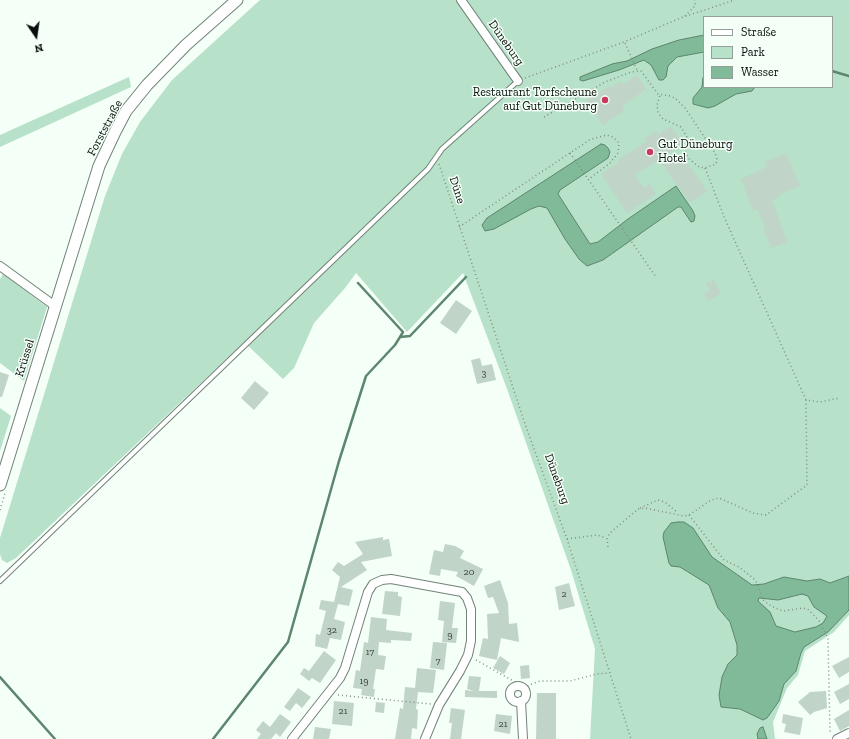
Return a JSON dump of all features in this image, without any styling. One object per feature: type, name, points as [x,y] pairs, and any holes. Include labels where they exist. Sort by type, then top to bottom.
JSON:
[{"type":"street","name":"Forststraße","points":[[55,306],[99,166],[126,111],[147,85],[166,65],[236,0]]},
{"type":"street","name":"Düneburg","points":[[461,0],[518,81]]},
{"type":"street","points":[[0,266],[55,306]]},
{"type":"street","name":"Krüssel","points":[[3,488],[55,306]]},
{"type":"street","points":[[292,739],[340,678],[348,660],[368,592],[373,584],[382,580],[391,580],[462,592],[469,603],[472,620],[471,641],[468,655],[439,705],[425,739]]},
{"type":"street","points":[[521,701],[514,700],[511,696],[512,689],[520,687],[526,696],[521,701],[523,739]]},
{"type":"street","points":[[837,739],[849,734]]},
{"type":"lane","points":[[0,581],[428,169],[442,149],[518,81]]},
{"type":"path","points":[[683,17],[695,6],[695,0]]},
{"type":"path","points":[[518,81],[624,42],[683,17],[735,0]]},
{"type":"path","points":[[624,42],[637,70],[643,73],[655,92],[660,95],[670,96],[680,102],[709,143],[717,160],[716,164],[705,168],[695,164],[688,158],[686,151],[688,139],[681,127],[663,119],[658,113],[657,105],[660,95]]},
{"type":"path","points":[[544,117],[605,82],[637,70]]},
{"type":"path","points":[[460,227],[586,142],[600,135],[607,135],[617,140],[620,148],[615,158],[588,179]]},
{"type":"path","points":[[570,153],[656,277]]},
{"type":"path","name":"Düne","points":[[435,159],[439,164],[460,227]]},
{"type":"path","points":[[638,509],[645,508],[689,515],[712,500],[719,498],[753,513],[766,514],[807,486],[806,400],[705,168]]},
{"type":"path","name":"Düneburg","points":[[460,227],[526,427],[567,539],[631,739]]},
{"type":"path","points":[[806,400],[820,402],[840,398]]},
{"type":"path","points":[[0,510],[3,488]]},
{"type":"path","points":[[608,547],[607,538],[610,534],[638,509],[651,502],[658,500],[665,502],[680,514]]},
{"type":"path","points":[[689,515],[714,545],[719,555],[724,560],[739,567],[757,583],[763,600],[771,606],[783,611],[795,608],[809,610],[820,622],[828,639],[830,739]]},
{"type":"path","points":[[567,539],[597,535],[607,538]]},
{"type":"path","points":[[468,655],[515,682],[520,687],[540,682],[570,680],[597,674],[610,673]]},
{"type":"path","points":[[327,694],[439,705]]},
{"type":"green space","points":[[260,0],[849,0],[849,615],[834,632],[805,651],[798,675],[787,688],[773,722],[775,739],[590,739],[595,649],[571,570],[506,386],[463,273],[407,332],[356,273],[345,288],[314,323],[294,368],[283,379],[244,342],[16,558],[7,563],[2,560],[0,554],[0,538],[105,196],[122,154],[140,122],[172,80]]},
{"type":"green space","points":[[129,77],[131,87],[0,147],[0,135]]},
{"type":"green space","points":[[3,274],[47,307],[24,381],[0,363],[0,279]]},
{"type":"green space","points":[[0,408],[11,416],[0,451]]},
{"type":"water","points":[[703,35],[703,52],[677,57],[668,66],[666,77],[663,80],[659,80],[651,65],[644,60],[619,70],[583,81],[580,80],[580,77],[612,64],[627,61],[652,49],[679,40]]},
{"type":"water","points":[[703,78],[703,88],[754,88],[752,91],[736,94],[715,106],[708,108],[693,104],[693,98],[702,87]]},
{"type":"water","points":[[601,144],[605,145],[610,152],[608,158],[560,190],[558,194],[590,244],[598,242],[676,186],[693,211],[695,216],[694,221],[691,222],[681,207],[678,207],[603,260],[587,266],[579,259],[565,239],[547,208],[539,206],[494,229],[485,231],[482,225],[487,218]]},
{"type":"water","points":[[684,522],[693,528],[712,557],[752,585],[764,584],[784,577],[807,581],[820,579],[830,583],[849,576],[849,610],[828,632],[804,647],[796,671],[784,684],[779,701],[767,718],[763,720],[740,709],[721,707],[719,695],[722,677],[728,664],[737,655],[737,645],[730,622],[718,608],[709,585],[680,567],[671,566],[669,563],[663,537],[664,532],[671,523]],"holes":[[[802,594],[808,596],[814,607],[827,616],[823,623],[816,627],[795,632],[776,626],[770,612],[758,601],[759,598],[778,600]]]},
{"type":"water","points":[[763,727],[767,739],[758,739],[757,734],[760,728]]},
{"type":"building","name":"Restaurant Torfscheune auf Gut Düneburg","points":[[638,76],[646,89],[622,106],[625,110],[603,125],[586,101],[609,86],[611,88],[621,81],[623,85],[634,77]]},
{"type":"building","points":[[671,126],[683,144],[635,175],[644,188],[650,184],[656,194],[627,213],[601,174],[619,162],[618,160],[647,141],[645,138],[656,131],[658,135]]},
{"type":"building","points":[[786,153],[800,186],[778,195],[779,197],[772,200],[787,242],[772,248],[764,232],[765,228],[758,210],[753,210],[741,179],[767,167],[765,162]]},
{"type":"building","points":[[685,160],[707,191],[690,203],[662,164]]},
{"type":"building","points":[[714,280],[721,294],[707,301],[704,294],[710,291],[706,283]]},
{"type":"building","points":[[456,300],[472,311],[456,334],[440,323]]},
{"type":"building","points":[[480,358],[482,366],[492,364],[496,380],[477,384],[471,360]]},
{"type":"building","points":[[0,372],[9,375],[2,397],[0,397]]},
{"type":"building","points":[[255,381],[269,393],[254,410],[241,398]]},
{"type":"building","points":[[383,537],[383,540],[389,539],[392,556],[361,562],[367,570],[341,587],[353,590],[349,606],[338,604],[334,619],[345,622],[341,640],[330,638],[327,649],[315,646],[316,634],[320,635],[326,611],[319,609],[321,600],[334,602],[340,577],[332,570],[338,562],[344,566],[363,554],[355,542]]},
{"type":"building","points":[[445,544],[455,546],[464,551],[460,558],[483,569],[474,586],[456,576],[458,572],[441,569],[440,576],[429,574],[434,550],[443,552]]},
{"type":"building","points":[[500,580],[508,603],[509,624],[517,623],[519,642],[501,638],[497,660],[479,656],[483,638],[488,639],[487,614],[499,613],[493,597],[488,598],[484,586]]},
{"type":"building","points":[[569,583],[575,606],[559,610],[555,587]]},
{"type":"building","points":[[385,591],[398,592],[398,596],[402,597],[400,616],[382,614]]},
{"type":"building","points":[[440,601],[455,603],[452,628],[458,628],[456,643],[442,642],[444,621],[438,620]]},
{"type":"building","points":[[371,617],[387,619],[386,630],[412,633],[411,641],[391,640],[391,643],[379,642],[378,655],[386,656],[384,670],[376,669],[373,689],[375,689],[374,697],[361,695],[362,689],[353,688],[356,670],[360,671],[364,642],[368,643]]},
{"type":"building","points":[[433,642],[447,643],[444,670],[430,668]]},
{"type":"building","points":[[324,651],[336,660],[320,683],[312,678],[309,681],[300,674],[304,668],[309,671]]},
{"type":"building","points":[[500,656],[510,663],[504,674],[493,668]]},
{"type":"building","points":[[849,657],[849,672],[839,678],[832,666]]},
{"type":"building","points":[[529,665],[530,678],[521,679],[520,666]]},
{"type":"building","points":[[417,668],[436,670],[433,693],[418,692],[416,709],[418,710],[417,729],[412,728],[411,739],[395,739],[400,708],[403,709],[405,687],[415,688]]},
{"type":"building","points":[[469,676],[481,677],[479,691],[497,691],[497,698],[465,697],[465,690],[474,691],[467,689]]},
{"type":"building","points":[[849,684],[849,699],[840,704],[834,692]]},
{"type":"building","points":[[298,688],[311,697],[302,708],[296,703],[290,711],[284,707]]},
{"type":"building","points":[[826,691],[827,708],[814,712],[810,715],[798,702],[810,692]]},
{"type":"building","points":[[537,693],[556,693],[556,739],[536,739]]},
{"type":"building","points":[[334,701],[354,703],[352,726],[332,724]]},
{"type":"building","points":[[376,702],[385,703],[384,713],[375,712]]},
{"type":"building","points":[[451,708],[465,710],[461,739],[450,739],[452,723],[449,723]]},
{"type":"building","points":[[849,710],[849,726],[840,731],[834,719]]},
{"type":"building","points":[[280,714],[291,722],[280,737],[276,733],[271,739],[257,739],[261,734],[256,730],[263,721],[270,727]]},
{"type":"building","points":[[496,714],[512,716],[510,734],[494,731]]},
{"type":"building","points":[[783,714],[803,718],[800,735],[784,732],[786,724],[782,723]]},
{"type":"building","points":[[315,727],[331,729],[329,739],[313,739]]},
{"type":"waterway","points":[[833,71],[849,76]]},
{"type":"waterway","points":[[213,739],[288,642],[339,461],[366,376],[395,345],[400,337],[410,336],[466,277]]},
{"type":"waterway","points":[[358,283],[403,332],[400,337]]},
{"type":"waterway","points":[[0,677],[55,739]]},
{"type":"place","name":"Restaurant Torfscheune auf Gut Düneburg","points":[[605,100]]},
{"type":"place","name":"Gut Düneburg Hotel","points":[[650,152]]}]
